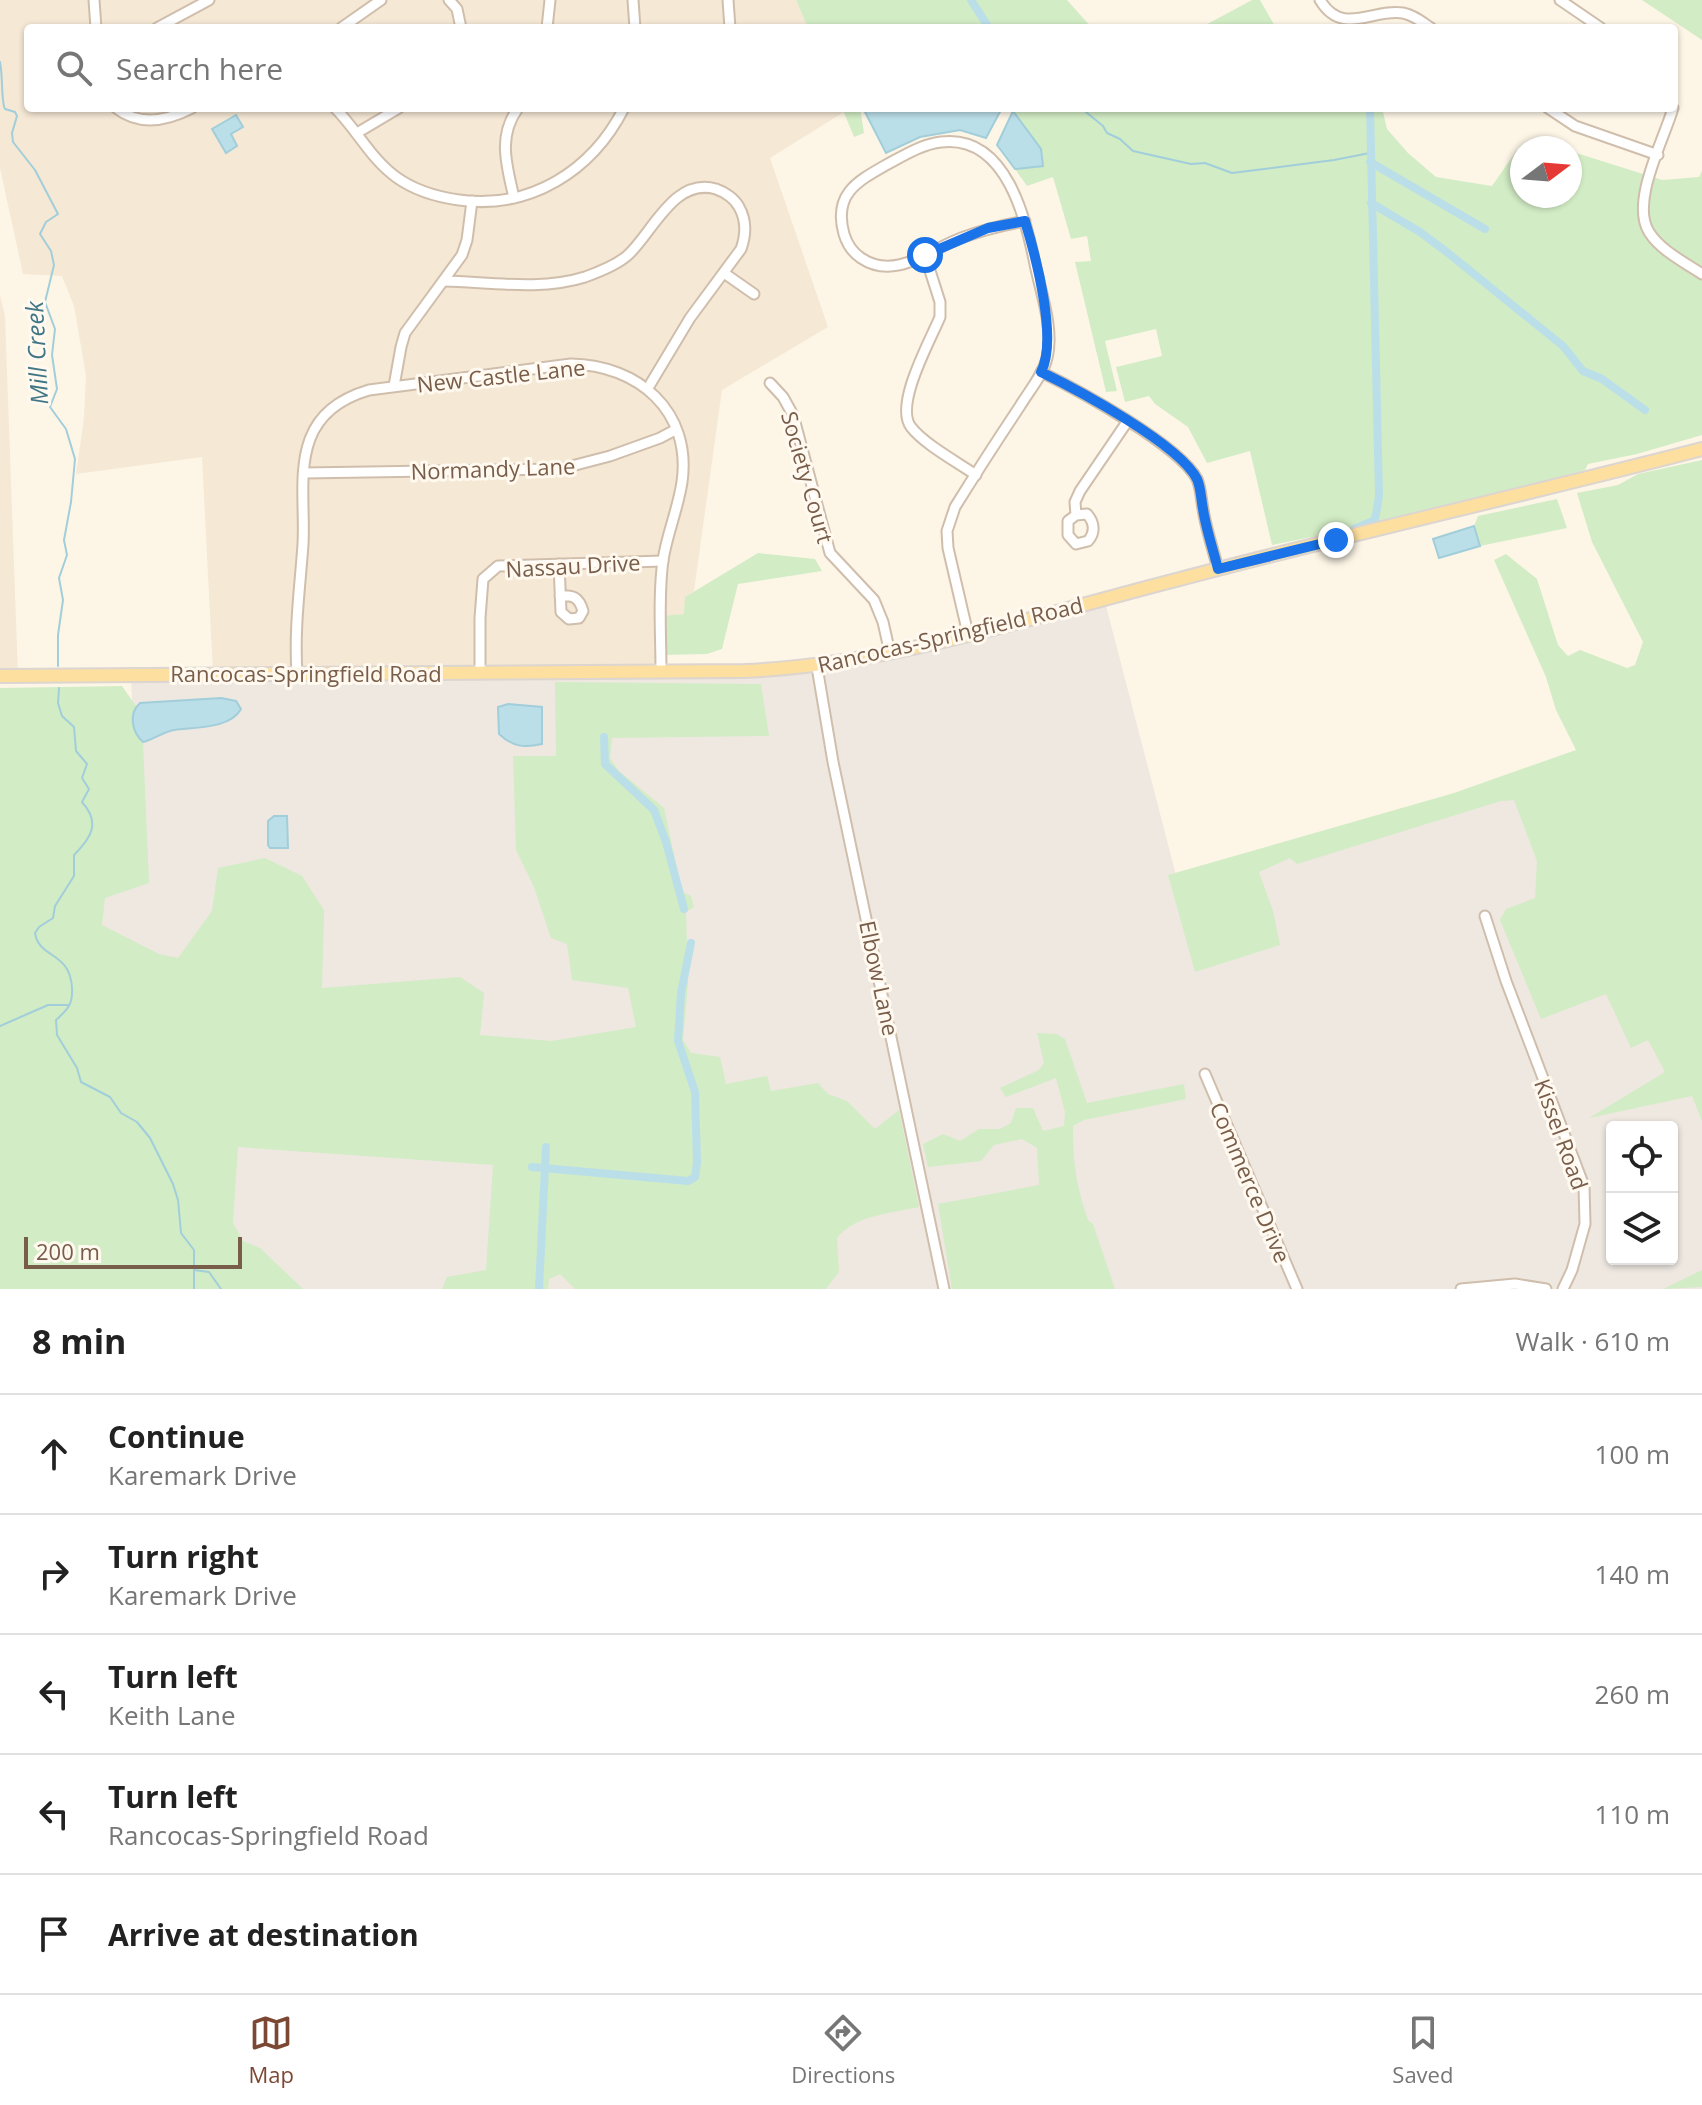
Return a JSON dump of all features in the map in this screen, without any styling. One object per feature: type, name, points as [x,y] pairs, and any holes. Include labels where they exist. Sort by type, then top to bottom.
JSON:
[{"type":"main road","name":"Rancocas-Springfield Road","points":[[0,676],[744,671],[817,667],[968,634],[1702,449]]},
{"type":"street","points":[[94,0],[96,24]]},
{"type":"street","points":[[164,24],[209,0]]},
{"type":"street","points":[[347,24],[381,0]]},
{"type":"street","points":[[449,0],[457,9],[460,24]]},
{"type":"street","points":[[547,24],[550,0]]},
{"type":"street","points":[[633,0],[635,24]]},
{"type":"street","points":[[728,0],[730,24]]},
{"type":"street","points":[[1320,0],[1334,15],[1352,20],[1401,13],[1425,24]]},
{"type":"street","points":[[1560,0],[1595,24]]},
{"type":"street","points":[[122,112],[131,118],[152,121],[184,112]]},
{"type":"street","points":[[339,112],[385,168],[402,181],[432,194],[472,201],[514,198],[556,183],[584,163],[607,137],[622,112]]},
{"type":"street","points":[[357,133],[392,112]]},
{"type":"street","points":[[514,198],[505,156],[505,138],[515,112]]},
{"type":"street","points":[[1555,112],[1587,131],[1658,155]]},
{"type":"street","points":[[1672,112],[1643,198],[1642,215],[1648,231],[1660,245],[1702,274]]},
{"type":"street","points":[[968,634],[955,584],[947,531],[955,507],[1048,357],[1043,299],[1025,221],[1004,174],[989,155],[974,147],[944,141],[927,144],[861,179],[842,202],[840,219],[853,253],[879,267],[909,263],[988,228],[1025,221]]},
{"type":"street","points":[[444,281],[542,284],[587,276],[620,261],[634,249],[686,191],[716,189],[739,206],[746,236],[737,255],[690,318],[648,388]]},
{"type":"street","points":[[394,386],[405,333],[465,247],[472,201]]},
{"type":"street","points":[[925,255],[940,302],[940,317],[906,399],[906,418],[917,434],[976,475]]},
{"type":"street","points":[[724,273],[754,294]]},
{"type":"street","name":"New Castle Lane","points":[[297,673],[296,614],[303,545],[304,473],[310,439],[325,414],[350,396],[394,386],[571,364],[605,367],[635,379],[648,388],[675,430],[682,459],[682,480],[663,561],[661,671]]},
{"type":"street","points":[[1041,372],[1083,393],[1187,464],[1199,482],[1203,512],[1218,569]]},
{"type":"street","name":"Society Court","points":[[770,383],[793,415],[830,553],[874,600],[890,653]]},
{"type":"street","points":[[1076,515],[1078,495],[1127,422]]},
{"type":"street","name":"Normandy Lane","points":[[304,473],[560,469],[610,456],[675,430]]},
{"type":"street","name":"Nassau Drive","points":[[480,672],[483,579],[498,566],[663,561]]},
{"type":"street","points":[[559,564],[560,596]]},
{"type":"street","name":"Elbow Lane","points":[[817,667],[833,762],[944,1289]]},
{"type":"street","name":"Kissel Road","points":[[1485,916],[1506,981],[1584,1186],[1585,1224],[1572,1270],[1563,1289]]},
{"type":"street","name":"Commerce Drive","points":[[1205,1074],[1297,1289]]},
{"type":"street","points":[[1461,1289],[1515,1284],[1546,1289]]},
{"type":"shaded area","points":[[0,0],[796,0],[806,24],[24,24],[24,112],[844,112],[770,158],[828,327],[722,390],[694,591],[686,597],[684,614],[662,617],[661,671],[213,673],[202,457],[76,474],[86,376],[74,306],[62,276],[23,274],[0,168]]},
{"type":"shaded area","points":[[0,295],[5,316],[18,675],[0,676]]},
{"type":"shaded area","points":[[1104,598],[1176,875],[1570,764],[1702,1052],[1702,1289],[266,1289],[253,1275],[97,933],[91,913],[111,885],[139,877],[131,674],[796,669]]},
{"type":"green space","points":[[796,0],[1067,0],[1088,24],[806,24]]},
{"type":"green space","points":[[1252,0],[1260,0],[1274,24],[1207,24]]},
{"type":"green space","points":[[1642,0],[1702,0],[1702,40]]},
{"type":"green space","points":[[844,112],[861,112],[864,133],[854,137]]},
{"type":"green space","points":[[1015,112],[1383,112],[1387,129],[1408,153],[1436,177],[1492,186],[1510,160],[1510,208],[1582,208],[1582,155],[1662,180],[1699,177],[1702,171],[1702,435],[1588,464],[1585,470],[1507,491],[1272,545],[1250,451],[1207,463],[1188,427],[1155,404],[1149,396],[1125,402],[1116,367],[1162,356],[1156,329],[1105,341],[1117,391],[1106,392],[1075,262],[1091,261],[1087,236],[1071,239],[1053,177],[1027,186],[1015,169],[1043,166]]},
{"type":"green space","points":[[1702,460],[1702,1121],[1692,1096],[1589,1118],[1665,1072],[1648,1040],[1631,1048],[1606,994],[1541,1019],[1500,920],[1506,909],[1535,898],[1537,861],[1514,800],[1501,801],[1297,864],[1290,858],[1259,872],[1273,911],[1280,945],[1195,972],[1168,875],[1454,793],[1576,750],[1556,710],[1546,677],[1494,560],[1506,554],[1537,579],[1558,645],[1568,656],[1580,650],[1627,668],[1635,665],[1643,642],[1592,542],[1577,493],[1618,485],[1638,474]]},
{"type":"green space","points":[[1557,499],[1567,528],[1480,546],[1474,526],[1478,516]]},
{"type":"green space","points":[[758,553],[815,559],[822,571],[738,584],[722,649],[707,654],[662,655],[662,616],[684,614],[685,597]]},
{"type":"green space","points":[[555,682],[761,684],[769,736],[612,738],[610,758],[619,771],[664,808],[682,892],[691,896],[694,907],[686,912],[688,983],[683,1040],[691,1053],[720,1057],[726,1084],[767,1076],[771,1091],[818,1083],[828,1094],[847,1101],[875,1129],[899,1110],[919,1207],[875,1216],[845,1230],[837,1238],[839,1272],[826,1289],[575,1289],[560,1274],[549,1279],[548,1289],[442,1289],[447,1277],[486,1270],[493,1165],[238,1147],[233,1223],[243,1241],[260,1248],[303,1289],[0,1289],[0,688],[122,686],[136,706],[133,727],[143,742],[149,883],[105,898],[102,925],[159,954],[178,958],[212,911],[218,868],[265,858],[302,876],[324,910],[322,988],[460,977],[484,993],[480,1035],[551,1041],[636,1027],[628,988],[572,980],[567,944],[551,938],[534,887],[516,850],[513,756],[556,756]]},
{"type":"green space","points":[[1037,1033],[1056,1034],[1065,1039],[1087,1103],[1184,1084],[1186,1099],[1084,1120],[1073,1126],[1081,1196],[1115,1289],[952,1289],[938,1204],[1039,1185],[1037,1148],[1022,1139],[994,1145],[981,1161],[928,1167],[923,1144],[943,1134],[960,1141],[979,1129],[1000,1129],[1011,1123],[1016,1108],[1033,1108],[1043,1131],[1064,1126],[1065,1112],[1056,1078],[1006,1097],[1000,1088],[1039,1070],[1044,1063]]},
{"type":"green space","points":[[1702,1270],[1702,1287],[1663,1289]]},
{"type":"water","points":[[865,112],[1000,112],[986,138],[960,130],[920,137],[886,153]]},
{"type":"water","points":[[1014,112],[1041,149],[1043,166],[1015,169],[997,145]]},
{"type":"water","points":[[236,115],[243,127],[231,134],[237,146],[226,153],[212,129]]},
{"type":"water","points":[[1474,526],[1480,546],[1439,558],[1433,539]]},
{"type":"water","points":[[221,698],[236,701],[241,709],[236,716],[221,724],[174,730],[143,742],[134,728],[134,712],[140,703]]},
{"type":"water","points":[[508,704],[542,707],[542,744],[519,745],[499,734],[498,707]]},
{"type":"water","points":[[274,816],[287,816],[288,848],[270,848],[268,845],[268,821]]},
{"type":"waterway","points":[[971,0],[986,24]]},
{"type":"waterway","name":"Mill Creek","points":[[0,62],[4,106],[17,116],[13,142],[35,170],[58,214],[46,222],[40,234],[51,251],[54,265],[45,302],[55,329],[52,355],[57,389],[50,407],[66,429],[75,459],[64,540],[67,555],[59,578],[63,600],[58,666]]},
{"type":"waterway","points":[[1086,112],[1107,133],[1120,139],[1133,151],[1191,164],[1205,163],[1232,173],[1370,153]]},
{"type":"waterway","points":[[1354,529],[1375,520],[1379,496],[1370,112]]},
{"type":"waterway","points":[[1370,162],[1485,229]]},
{"type":"waterway","points":[[1371,203],[1448,253],[1563,346],[1583,371],[1602,379],[1645,410]]},
{"type":"waterway","name":"Mill Creek","points":[[59,688],[58,703],[62,716],[74,727],[76,751],[87,764],[82,778],[89,789],[82,802],[91,817],[92,830],[74,855],[74,876],[55,906],[53,918],[35,933],[42,947],[66,967],[70,976],[71,999],[56,1020],[57,1035],[77,1068],[81,1082],[110,1097],[121,1113],[137,1122],[150,1138],[173,1184],[181,1233],[194,1250],[194,1289]]},
{"type":"waterway","points":[[604,737],[605,764],[654,810],[684,909]]},
{"type":"waterway","points":[[532,1167],[688,1181],[695,1177],[695,1092],[678,1041],[681,993],[691,943]]},
{"type":"waterway","points":[[0,1026],[48,1005],[69,1005]]},
{"type":"waterway","points":[[539,1289],[546,1147]]},
{"type":"waterway","points":[[194,1270],[209,1272],[221,1289]]},
{"type":"route","points":[[925,255],[988,228],[1025,221],[1043,299],[1049,348],[1041,372],[1083,393],[1161,443],[1187,464],[1199,482],[1203,512],[1218,569],[1336,540]]}]
